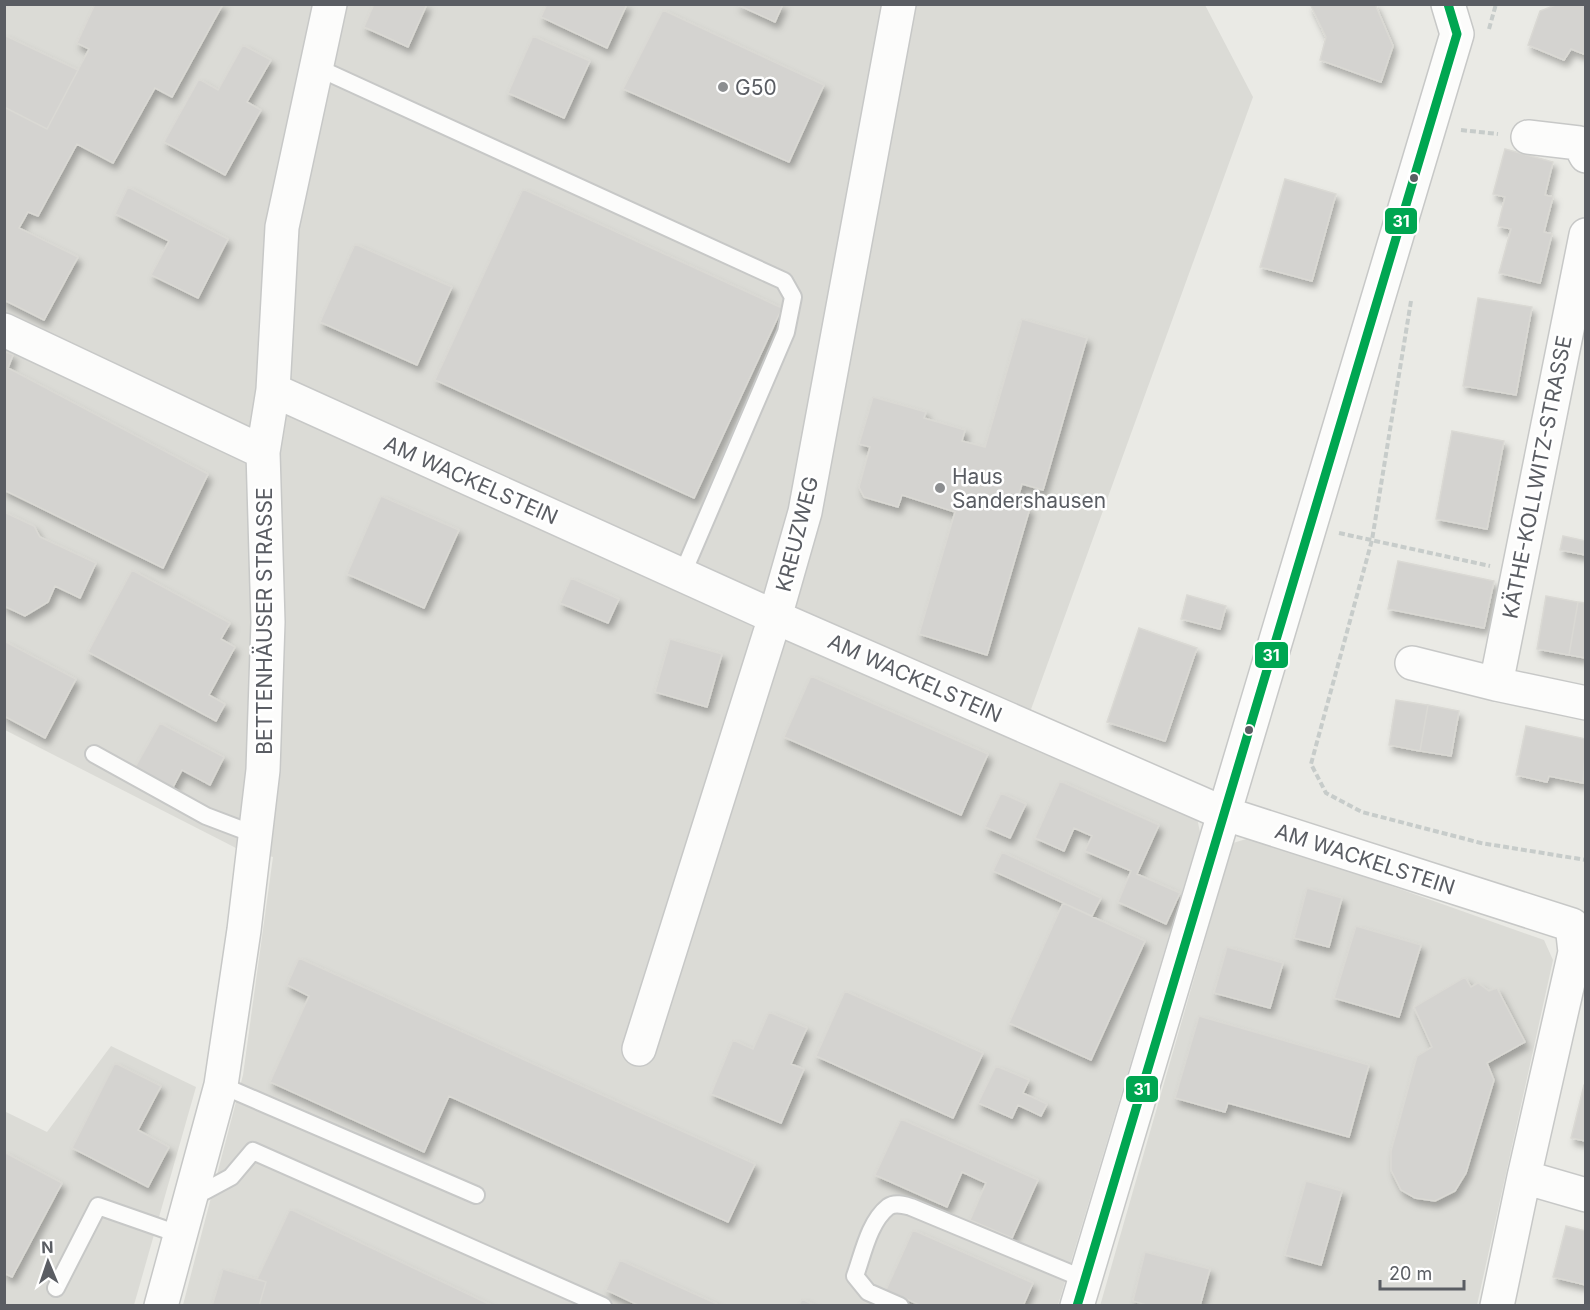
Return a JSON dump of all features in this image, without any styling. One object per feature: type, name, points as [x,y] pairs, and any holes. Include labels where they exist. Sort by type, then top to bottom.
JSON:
[{"type":"street","name":"BETTENHÄUSER STRASSE","points":[[161,1305],[221,1084],[256,835],[263,770],[268,622],[263,452],[273,390],[282,227],[330,4]]},
{"type":"street","name":"KREUZWEG","points":[[639,1049],[776,617],[805,512],[899,4]]},
{"type":"street","points":[[1080,1292],[1456,34],[1448,4]]},
{"type":"street","points":[[1528,137],[1579,143],[1586,156]]},
{"type":"street","name":"KÄTHE-KOLLWITZ-STRASSE","points":[[1496,684],[1586,235]]},
{"type":"street","points":[[4,330],[263,452]]},
{"type":"street","name":"AM WACKELSTEIN","points":[[273,390],[776,617],[1223,813],[1579,920]]},
{"type":"street","points":[[1412,663],[1586,703]]},
{"type":"street","points":[[1497,1305],[1575,952],[1579,920]]},
{"type":"street","points":[[1524,1177],[1586,1195]]},
{"type":"lane","points":[[316,67],[784,281],[793,297],[786,332],[682,575]]},
{"type":"lane","points":[[94,754],[206,816],[256,835]]},
{"type":"lane","points":[[221,1084],[476,1195]]},
{"type":"lane","points":[[194,1189],[205,1191],[231,1177],[253,1151],[603,1305]]},
{"type":"lane","points":[[900,1305],[868,1292],[855,1275],[870,1232],[889,1207],[896,1204],[911,1207],[1080,1292]]},
{"type":"lane","points":[[56,1288],[98,1206],[181,1235]]},
{"type":"path","points":[[1488,32],[1496,4]]},
{"type":"path","points":[[1455,141],[1462,118]]},
{"type":"path","points":[[1459,129],[1528,137]]},
{"type":"path","points":[[1412,298],[1372,540],[1311,764],[1326,793],[1373,815],[1481,843],[1586,860]]},
{"type":"path","points":[[1310,526],[1518,572]]},
{"type":"shaded area","points":[[4,5],[1205,5],[1253,97],[1021,737],[1197,818],[1200,832],[1058,1305],[183,1305],[243,1075],[273,857],[236,848],[5,730]]},
{"type":"shaded area","points":[[1253,837],[1544,940],[1553,960],[1477,1305],[1100,1306],[1233,843]]},
{"type":"shaded area","points":[[111,1046],[196,1087],[134,1305],[5,1305],[4,1111],[47,1132]]},
{"type":"building","points":[[95,4],[223,4],[172,97],[155,88],[113,163],[77,144],[38,216],[28,212],[19,228],[78,257],[44,320],[4,300],[4,107],[47,129],[89,49],[77,43]]},
{"type":"building","points":[[374,4],[427,4],[408,47],[364,27]]},
{"type":"building","points":[[547,4],[627,4],[607,48],[541,17]]},
{"type":"building","points":[[736,4],[783,4],[775,22]]},
{"type":"building","points":[[1310,4],[1375,4],[1393,46],[1381,82],[1320,60],[1326,37]]},
{"type":"building","points":[[1558,4],[1586,4],[1586,55],[1571,49],[1564,60],[1528,45],[1540,11]]},
{"type":"building","name":"G50","points":[[663,10],[824,85],[789,162],[623,89]]},
{"type":"building","points":[[4,35],[78,70],[47,129],[4,107]]},
{"type":"building","points":[[533,36],[590,61],[564,118],[508,93]]},
{"type":"building","points":[[243,45],[271,60],[247,102],[261,110],[225,175],[164,142],[199,79],[218,90]]},
{"type":"building","points":[[1505,149],[1553,162],[1545,195],[1553,197],[1544,232],[1552,234],[1540,283],[1499,273],[1511,229],[1498,226],[1505,197],[1493,194]]},
{"type":"building","points":[[1285,179],[1336,194],[1312,281],[1260,267]]},
{"type":"building","points":[[128,187],[228,239],[198,298],[151,275],[169,241],[115,214]]},
{"type":"building","points":[[523,189],[782,308],[694,498],[435,380]]},
{"type":"building","points":[[355,244],[452,287],[417,365],[320,322]]},
{"type":"building","points":[[1478,298],[1532,307],[1516,395],[1463,386]]},
{"type":"building","name":"Haus Sandershausen","points":[[1022,319],[1087,338],[1043,490],[1022,484],[1016,504],[1030,508],[987,655],[919,634],[955,512],[902,495],[898,507],[864,497],[859,487],[870,447],[859,444],[873,397],[926,412],[924,418],[965,430],[962,441],[985,447]]},
{"type":"building","points":[[4,351],[13,355],[8,368],[208,474],[163,568],[4,490]]},
{"type":"building","points":[[1452,431],[1504,441],[1487,529],[1436,519]]},
{"type":"building","points":[[381,496],[459,530],[424,608],[347,574]]},
{"type":"building","points":[[4,512],[34,526],[40,537],[96,563],[80,598],[55,586],[48,602],[25,616],[4,606]]},
{"type":"building","points":[[1563,536],[1586,541],[1586,555],[1560,550]]},
{"type":"building","points":[[1398,561],[1494,581],[1484,628],[1388,609]]},
{"type":"building","points":[[132,570],[230,623],[221,639],[235,647],[209,695],[225,704],[216,721],[88,652]]},
{"type":"building","points":[[571,578],[619,599],[608,623],[560,603]]},
{"type":"building","points":[[1187,595],[1226,606],[1220,629],[1181,619]]},
{"type":"building","points":[[1546,596],[1578,602],[1569,655],[1537,649]]},
{"type":"building","points":[[1578,602],[1586,603],[1586,658],[1569,655]]},
{"type":"building","points":[[1139,628],[1197,648],[1165,741],[1107,722]]},
{"type":"building","points":[[670,639],[722,654],[707,707],[655,692]]},
{"type":"building","points":[[4,641],[76,679],[45,738],[4,716]]},
{"type":"building","points":[[811,676],[988,754],[961,815],[784,737]]},
{"type":"building","points":[[1396,700],[1428,705],[1420,751],[1389,745]]},
{"type":"building","points":[[1428,705],[1459,711],[1451,756],[1420,751]]},
{"type":"building","points":[[160,723],[224,757],[210,785],[182,770],[171,791],[133,771]]},
{"type":"building","points":[[1526,726],[1586,739],[1583,783],[1549,776],[1547,782],[1516,775]]},
{"type":"building","points":[[1060,781],[1159,825],[1137,874],[1180,893],[1166,924],[1118,902],[1131,871],[1085,851],[1092,836],[1074,828],[1064,851],[1035,838]]},
{"type":"building","points":[[1001,793],[1026,804],[1010,838],[985,827]]},
{"type":"building","points":[[1002,852],[1101,898],[1092,916],[993,871]]},
{"type":"building","points":[[1307,888],[1342,898],[1329,947],[1294,938]]},
{"type":"building","points":[[1063,903],[1145,941],[1091,1060],[1009,1023]]},
{"type":"building","points":[[1356,926],[1421,945],[1399,1017],[1334,998]]},
{"type":"building","points":[[1227,947],[1283,963],[1270,1008],[1214,993]]},
{"type":"building","points":[[299,958],[755,1164],[728,1222],[449,1096],[424,1152],[270,1082],[309,996],[287,985]]},
{"type":"building","points":[[1465,977],[1471,987],[1478,983],[1489,991],[1497,988],[1525,1042],[1487,1063],[1494,1080],[1466,1173],[1455,1191],[1435,1201],[1415,1198],[1401,1190],[1391,1170],[1391,1151],[1417,1056],[1432,1047],[1414,1007]]},
{"type":"building","points":[[845,991],[983,1053],[953,1118],[816,1056]]},
{"type":"building","points":[[769,1012],[807,1028],[791,1064],[804,1069],[781,1123],[711,1094],[733,1040],[753,1049]]},
{"type":"building","points":[[1199,1016],[1369,1065],[1349,1137],[1228,1103],[1225,1112],[1175,1098]]},
{"type":"building","points":[[115,1063],[161,1086],[138,1130],[169,1147],[148,1187],[72,1148]]},
{"type":"building","points":[[996,1066],[1029,1080],[1023,1093],[1047,1104],[1041,1116],[1018,1105],[1012,1118],[978,1103]]},
{"type":"building","points":[[1584,1085],[1586,1085],[1586,1141],[1571,1138]]},
{"type":"building","points":[[901,1119],[1038,1180],[1012,1238],[970,1220],[986,1183],[962,1172],[947,1207],[875,1175]]},
{"type":"building","points":[[4,1152],[62,1183],[12,1277],[4,1273]]},
{"type":"building","points":[[1306,1181],[1342,1191],[1321,1265],[1285,1255]]},
{"type":"building","points":[[290,1209],[493,1306],[259,1306],[266,1282],[257,1279]]},
{"type":"building","points":[[1566,1226],[1586,1231],[1586,1285],[1553,1277]]},
{"type":"building","points":[[913,1230],[1033,1283],[1023,1306],[922,1306],[886,1290]]},
{"type":"building","points":[[1145,1252],[1210,1269],[1200,1306],[1149,1306],[1133,1301]]},
{"type":"building","points":[[620,1260],[717,1304],[717,1306],[640,1306],[606,1290]]},
{"type":"building","points":[[223,1269],[266,1282],[259,1306],[212,1306]]},
{"type":"building","points":[[802,1299],[816,1306],[799,1306]]},
{"type":"transit line","name":"31","points":[[1077,1306],[1457,34],[1448,4]]},
{"type":"place","name":"G50","points":[[723,87]]},
{"type":"place","name":"Haus Sandershausen","points":[[940,488]]}]
